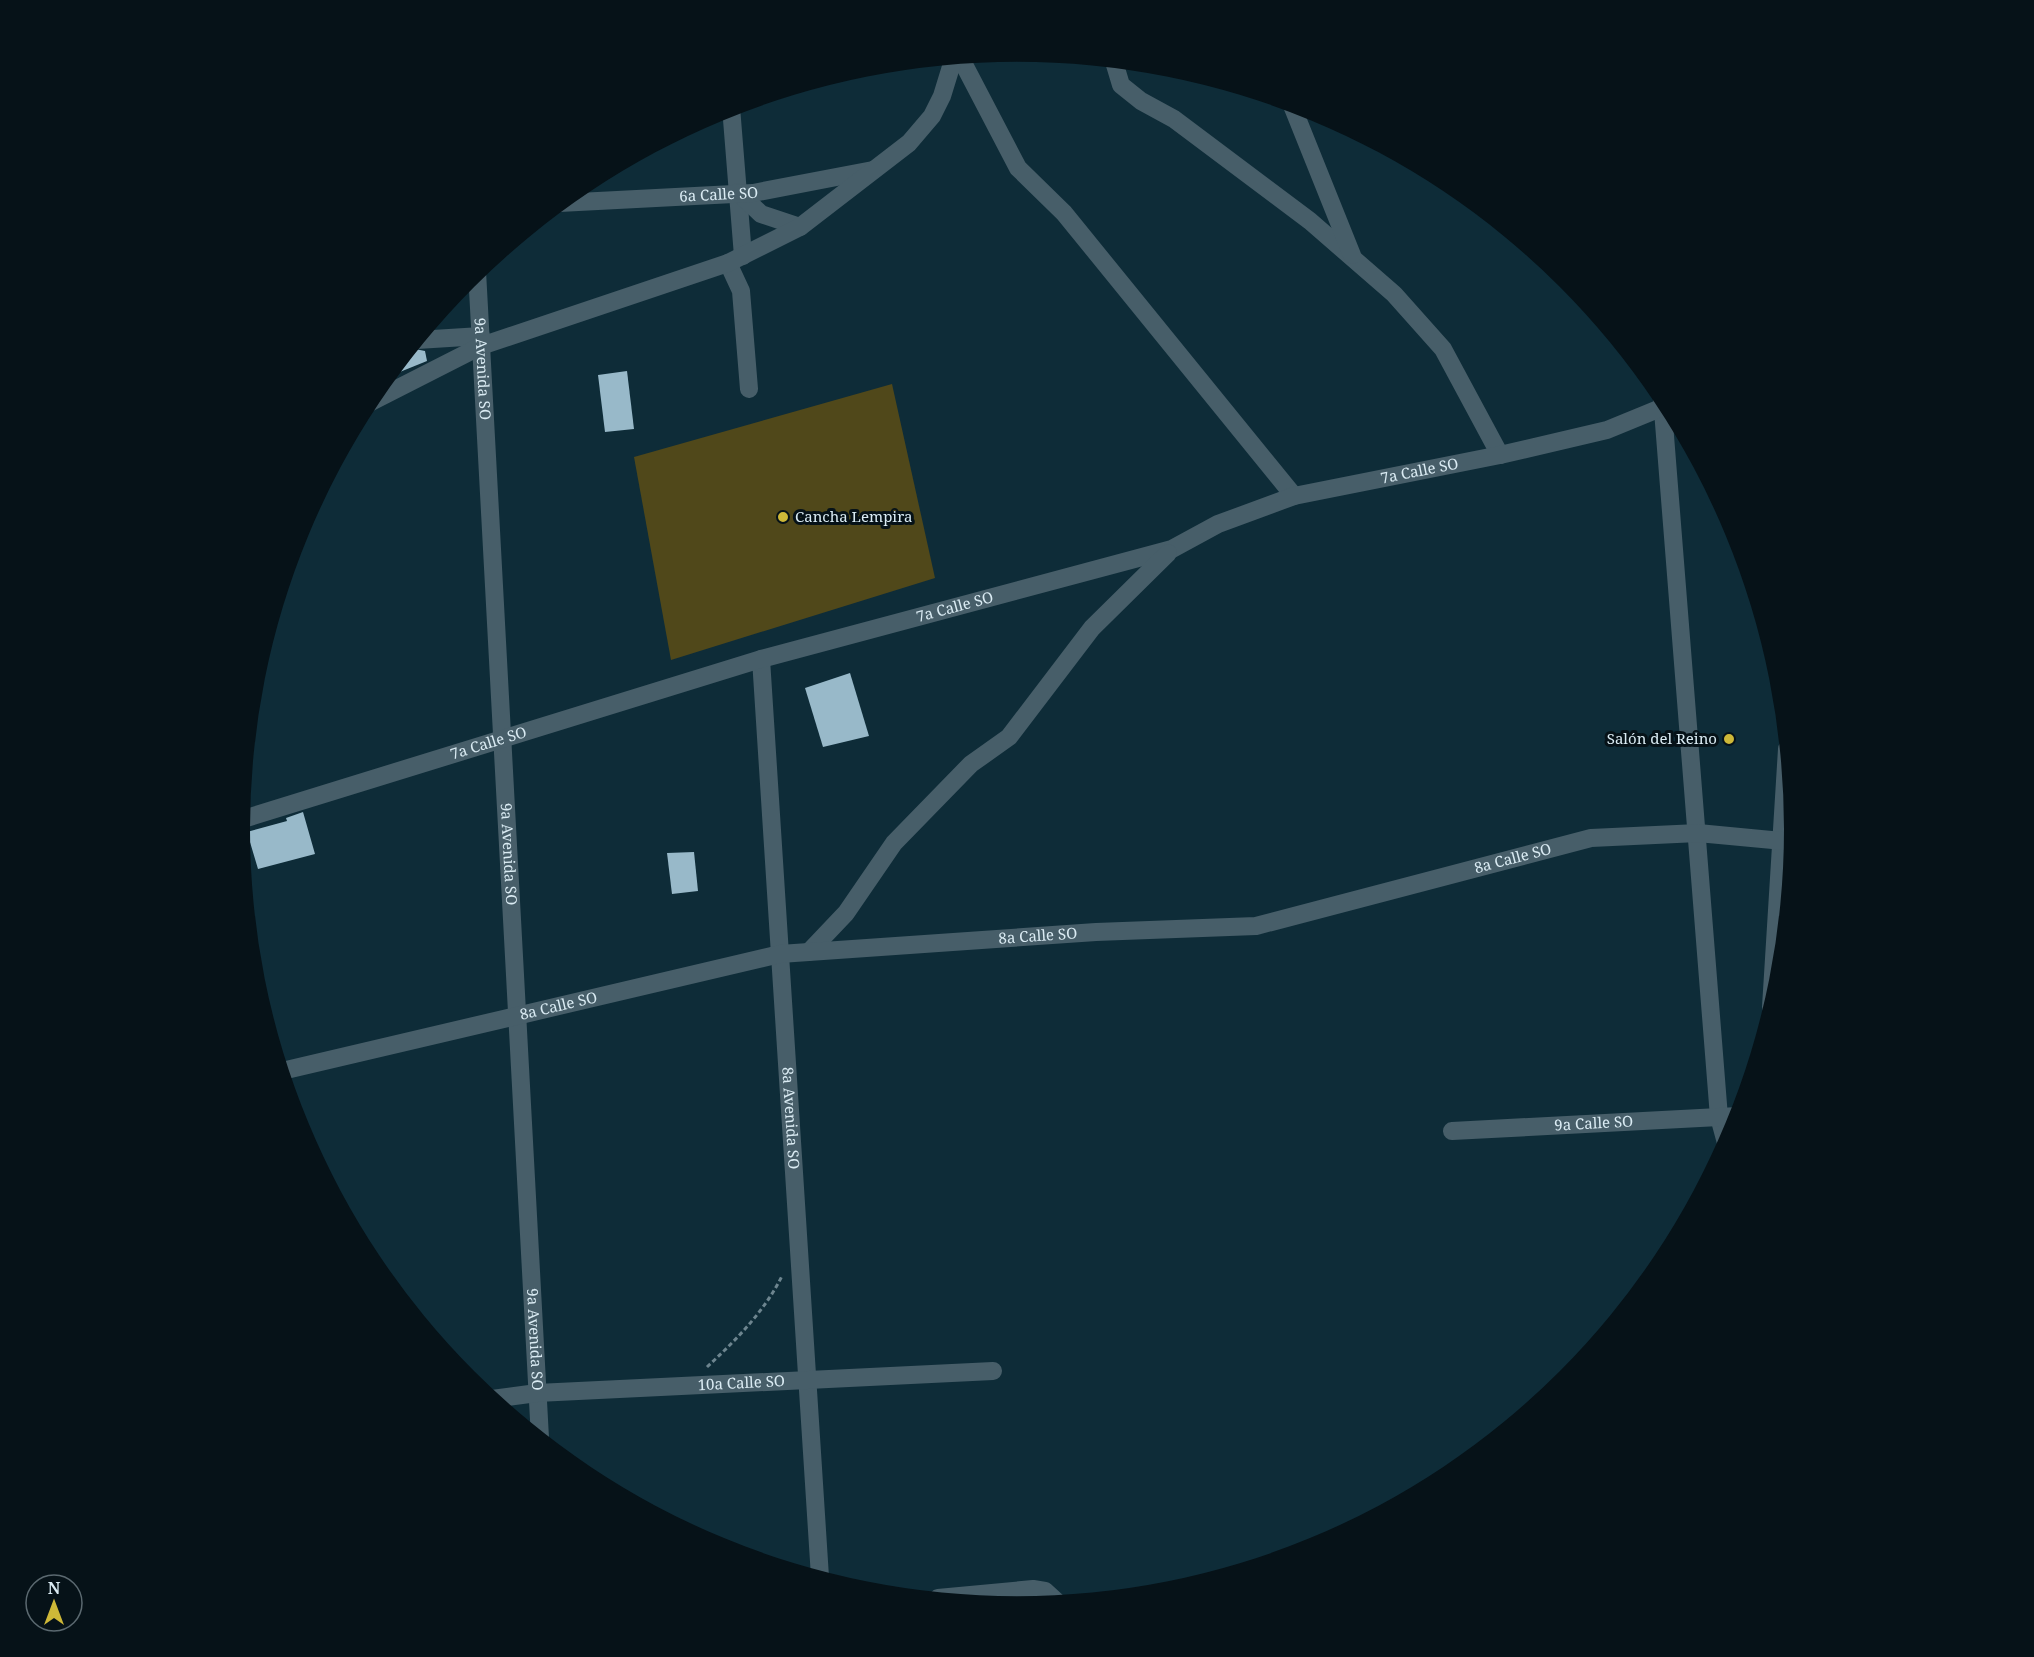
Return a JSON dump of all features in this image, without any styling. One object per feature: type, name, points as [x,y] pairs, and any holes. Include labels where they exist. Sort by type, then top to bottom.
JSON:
[{"type":"street","points":[[963,63],[1018,168],[1064,213],[1294,496]]},
{"type":"street","points":[[385,394],[481,341],[736,260],[800,226],[878,169],[909,143],[932,116],[951,65]]},
{"type":"street","points":[[1115,68],[1120,85],[1192,133],[1310,221],[1395,294],[1443,350],[1500,456]]},
{"type":"street","points":[[1295,114],[1353,258]]},
{"type":"street","points":[[731,117],[738,192],[736,260],[741,291],[749,389]]},
{"type":"street","name":"6a Calle SO","points":[[575,202],[753,193],[878,169]]},
{"type":"street","points":[[738,192],[761,214],[800,226]]},
{"type":"street","name":"9a Avenida SO","points":[[478,283],[519,1013],[539,1428]]},
{"type":"street","points":[[426,340],[481,341]]},
{"type":"street","name":"7a Calle SO","points":[[250,817],[761,659],[1172,549],[1218,524],[1294,496],[1500,456],[1607,430],[1657,405]]},
{"type":"street","points":[[1665,419],[1719,1117],[1722,1130]]},
{"type":"street","points":[[809,952],[846,913],[894,843],[971,764],[1010,737],[1092,628],[1133,584],[1172,549]]},
{"type":"street","name":"8a Avenida SO","points":[[761,659],[819,1569]]},
{"type":"street","name":"8a Calle SO","points":[[289,1069],[519,1013],[780,954],[1096,932],[1256,926],[1591,838],[1698,832],[1784,841]]},
{"type":"street","name":"9a Calle SO","points":[[1452,1131],[1728,1117]]},
{"type":"street","name":"10a Calle SO","points":[[503,1398],[537,1393],[807,1382],[993,1371]]},
{"type":"street","points":[[975,1594],[1017,1590],[1045,1595]]},
{"type":"path","points":[[686,1387],[743,1331],[771,1299],[785,1272]]},
{"type":"shaded area","name":"Cancha Lempira","points":[[892,384],[935,578],[671,660],[634,457]]},
{"type":"building","points":[[418,350],[425,351],[427,361],[401,371]]},
{"type":"building","points":[[627,371],[634,429],[605,432],[598,375]]},
{"type":"building","points":[[850,673],[869,736],[823,747],[805,688]]},
{"type":"building","points":[[303,812],[315,854],[258,869],[251,844],[250,831],[287,821],[286,818]]},
{"type":"building","points":[[694,852],[698,891],[672,894],[667,853]]},
{"type":"place","name":"Cancha Lempira","points":[[783,517]]},
{"type":"place","name":"Salón del Reino","points":[[1729,739]]}]
